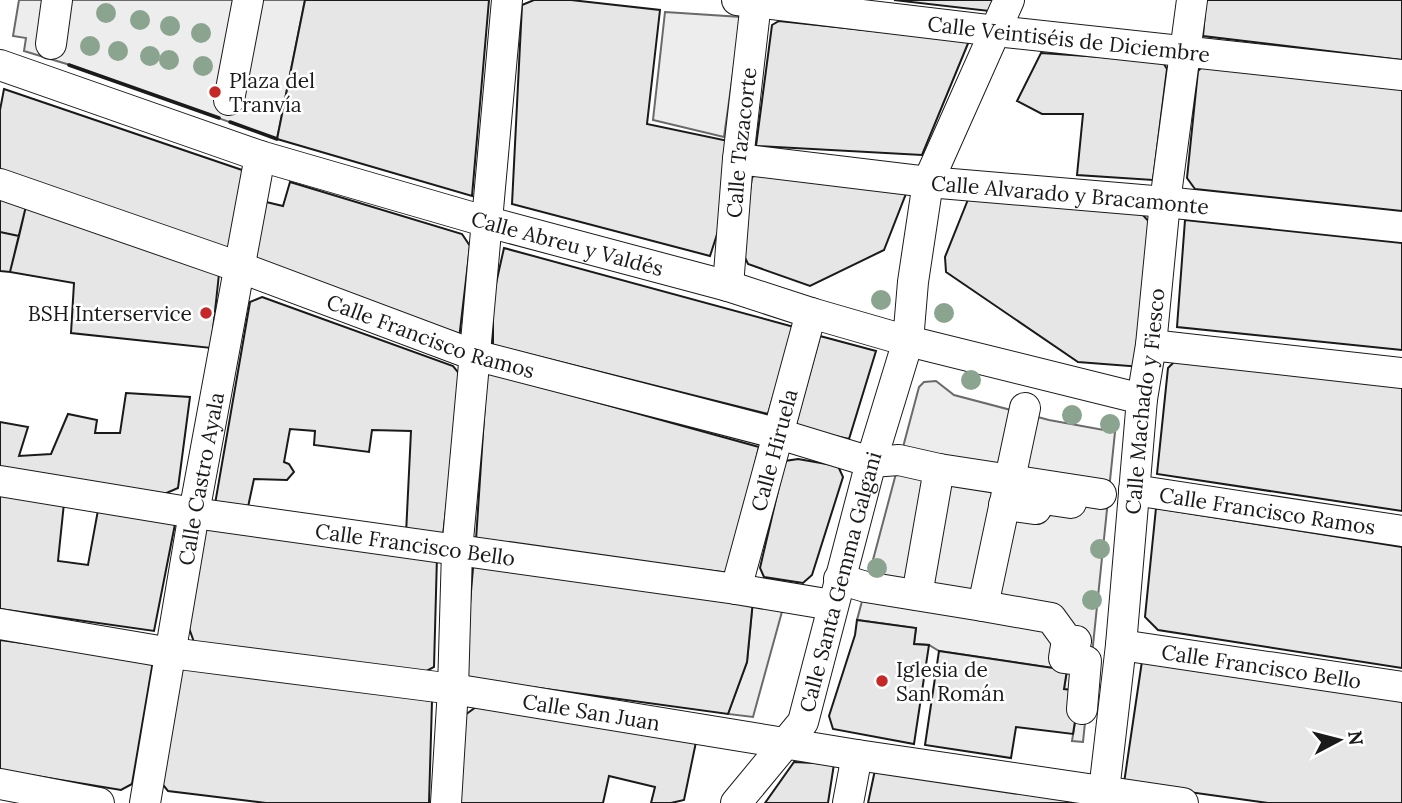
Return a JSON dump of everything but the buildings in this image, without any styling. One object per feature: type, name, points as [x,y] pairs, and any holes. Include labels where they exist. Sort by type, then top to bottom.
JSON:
[{"type":"street","points":[[51,44],[57,0]]},
{"type":"street","points":[[229,100],[248,0]]},
{"type":"street","points":[[446,803],[457,551],[507,0]]},
{"type":"street","name":"Calle Santa Gemma Galgani","points":[[736,803],[803,722],[871,462],[908,341],[913,282],[928,182],[1009,0]]},
{"type":"street","name":"Calle Machado y Fiesco","points":[[1104,797],[1121,645],[1142,399],[1151,345],[1165,202],[1192,0]]},
{"type":"street","name":"Calle Veintiséis de Diciembre","points":[[747,1],[1402,75]]},
{"type":"street","name":"Calle Tazacorte","points":[[728,286],[747,1]]},
{"type":"street","name":"Calle Abreu y Valdés","points":[[0,65],[260,156],[488,222],[728,286],[908,341],[1142,399]]},
{"type":"street","name":"Calle Castro Ayala","points":[[145,803],[194,513],[260,156]]},
{"type":"street","name":"Calle Alvarado y Bracamonte","points":[[738,159],[928,182],[1165,202],[1402,227]]},
{"type":"street","name":"Calle Francisco Ramos","points":[[0,184],[239,267],[474,355],[779,434],[871,462],[899,460],[939,469],[1007,492],[1036,509],[1037,498],[1107,507],[1133,502],[1402,531]]},
{"type":"street","name":"Calle Hiruela","points":[[736,589],[811,313]]},
{"type":"street","points":[[1151,345],[1402,373]]},
{"type":"street","points":[[983,606],[1025,408]]},
{"type":"street","points":[[918,595],[939,469]]},
{"type":"street","name":"Calle Francisco Bello","points":[[0,481],[194,513],[736,589],[836,592],[866,587],[1051,618],[1071,640],[1064,658],[1086,662],[1082,709]]},
{"type":"street","points":[[1007,492],[1101,494]]},
{"type":"street","name":"Calle San Juan","points":[[0,624],[172,653],[453,689],[1104,797],[1183,803]]},
{"type":"street","name":"Calle Francisco Bello","points":[[1121,645],[1402,687]]},
{"type":"street","points":[[848,803],[857,755]]},
{"type":"street","points":[[0,784],[99,803]]},
{"type":"shaded area","name":"Plaza del Tranvía","points":[[19,0],[305,0],[277,139],[24,51],[26,38],[13,36]]},
{"type":"shaded area","points":[[665,12],[741,17],[724,137],[653,120]]},
{"type":"shaded area","points":[[936,381],[954,395],[1049,420],[1115,432],[1083,742],[1072,741],[1077,709],[1064,689],[1067,670],[939,651],[929,645],[914,644],[916,628],[857,620],[919,387],[924,382]]},
{"type":"shaded area","points":[[753,600],[783,608],[753,717],[728,714],[747,662]]},
{"type":"wall","points":[[69,65],[219,118]]},
{"type":"wall","points":[[230,122],[277,139]]},
{"type":"place","name":"Plaza del Tranvía","points":[[215,92]]},
{"type":"place","name":"BSH Interservice","points":[[206,313]]},
{"type":"place","name":"Iglesia de San Román","points":[[882,681]]}]
